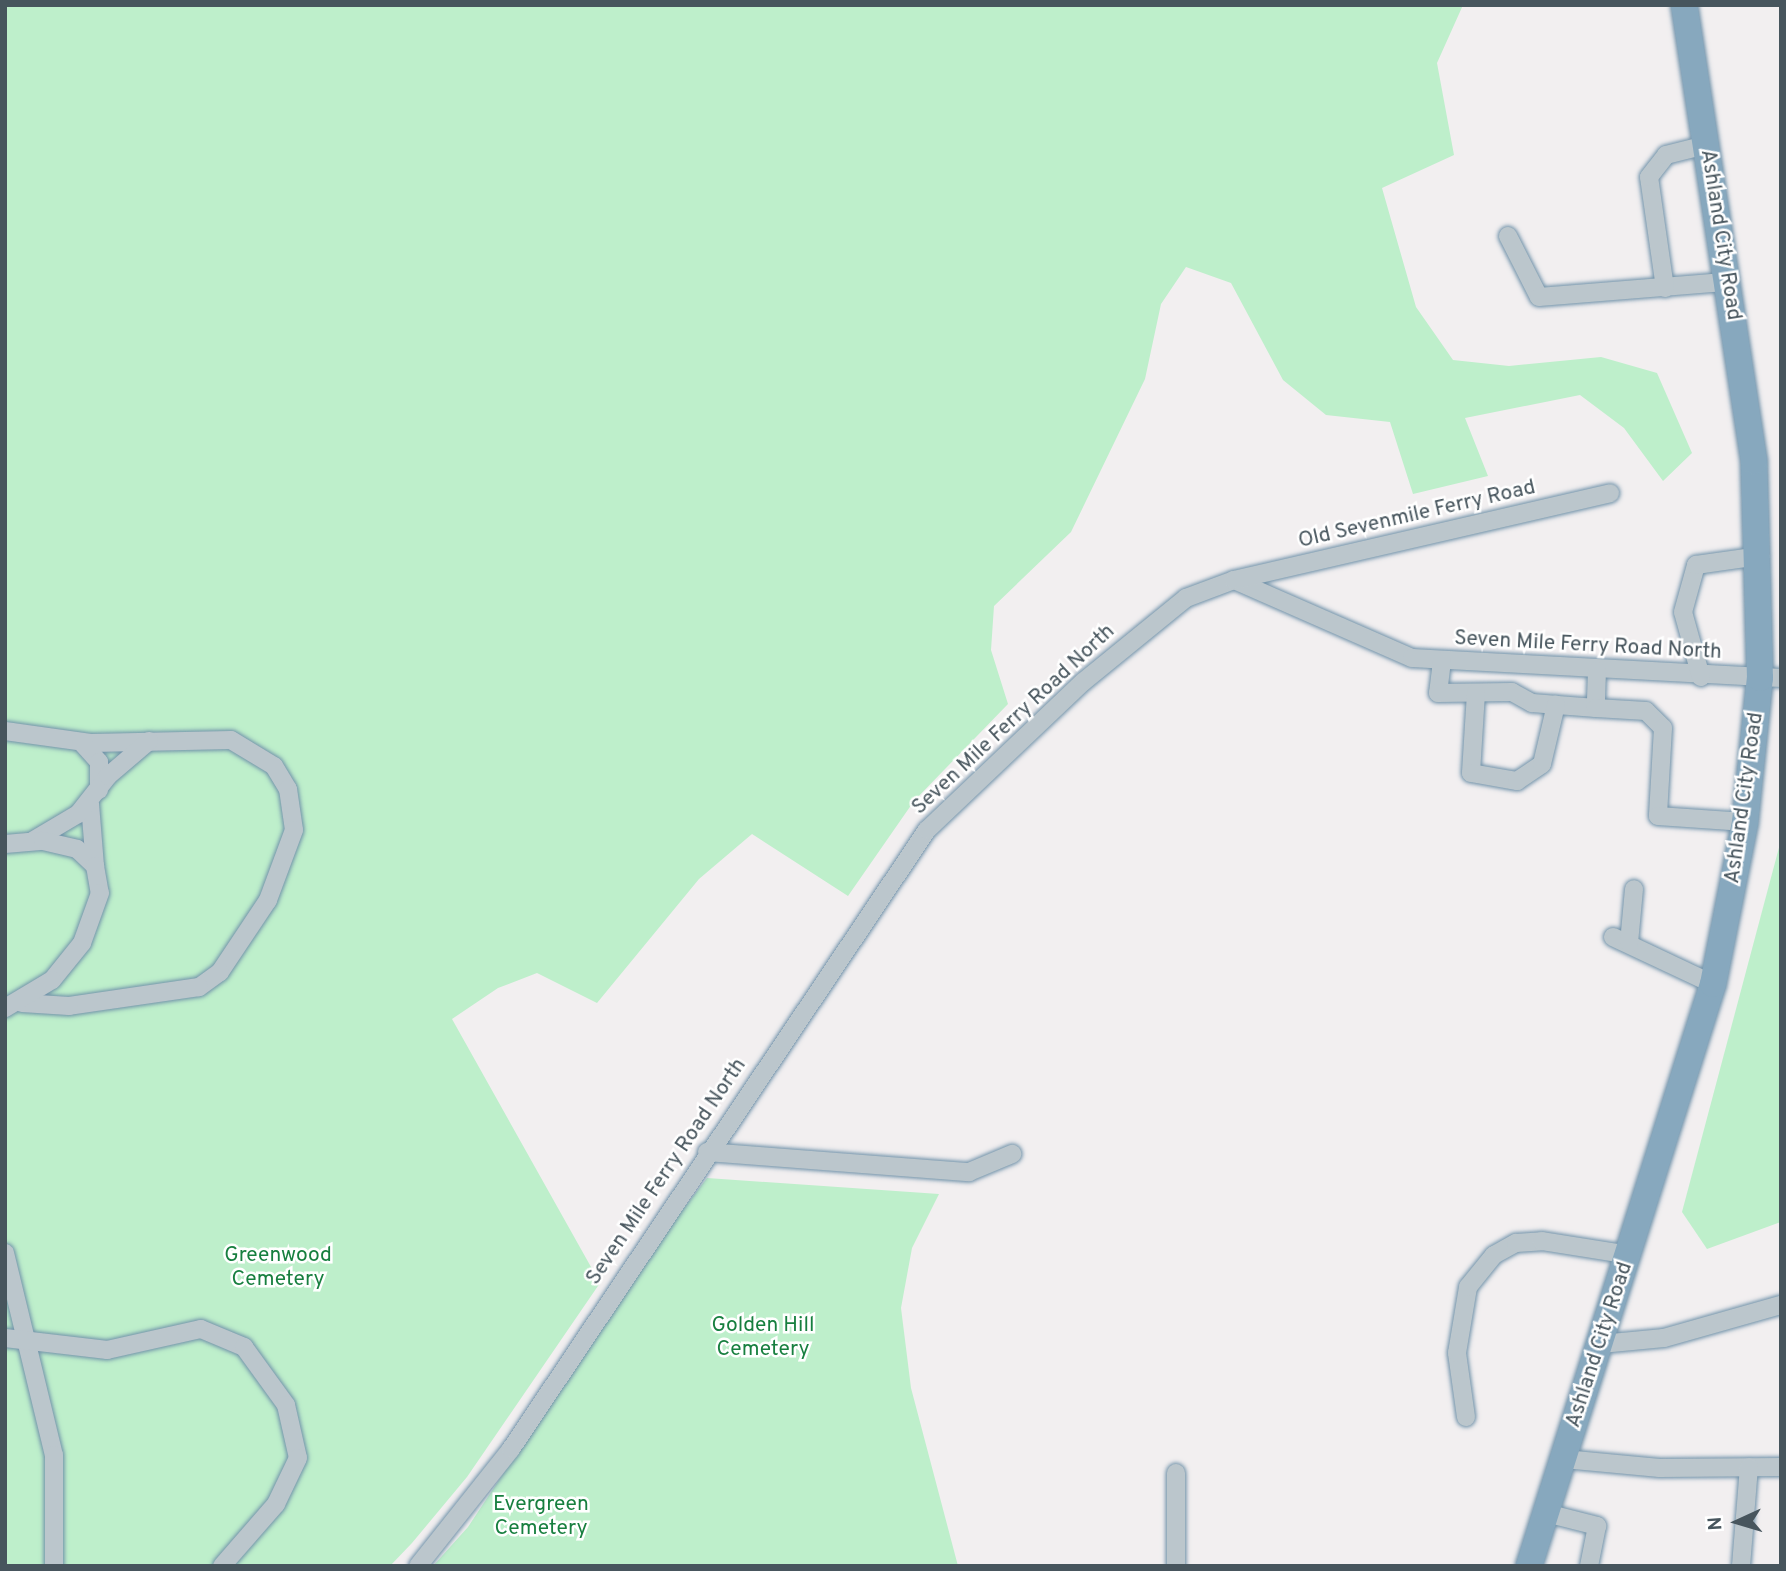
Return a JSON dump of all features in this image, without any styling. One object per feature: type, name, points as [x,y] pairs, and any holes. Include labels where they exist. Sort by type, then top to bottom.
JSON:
[{"type":"highway","name":"Ashland City Road","points":[[1528,1566],[1630,1255],[1713,984],[1770,678],[1760,556],[1727,282],[1684,5]]},
{"type":"street","points":[[1665,288],[1649,177],[1666,155],[1706,145]]},
{"type":"street","points":[[1508,236],[1539,298],[1727,282]]},
{"type":"street","name":"Old Sevenmile Ferry Road","points":[[1234,580],[1610,493]]},
{"type":"street","points":[[1701,677],[1683,612],[1696,565],[1760,556]]},
{"type":"street","name":"Seven Mile Ferry Road North","points":[[418,1566],[511,1449],[708,1152],[927,830],[1083,682],[1186,598],[1234,580],[1412,659],[1701,677],[1770,678]]},
{"type":"street","points":[[1442,660],[1438,693],[1512,692],[1532,703],[1646,711],[1663,728],[1658,816],[1745,821]]},
{"type":"street","points":[[1596,708],[1597,671]]},
{"type":"street","points":[[1476,692],[1471,773],[1517,781],[1542,764],[1556,705]]},
{"type":"street","points":[[5,731],[81,742],[231,740],[274,766],[288,789],[294,830],[282,876],[220,972],[199,988],[68,1006],[13,1005]]},
{"type":"street","points":[[30,842],[94,797],[149,741]]},
{"type":"street","points":[[13,1005],[52,980],[93,924],[100,893],[95,866],[94,797],[99,762],[81,742]]},
{"type":"street","points":[[5,844],[60,843],[95,866]]},
{"type":"street","points":[[1634,889],[1621,940],[1713,984]]},
{"type":"street","points":[[708,1152],[969,1172],[1012,1154]]},
{"type":"street","points":[[1466,1417],[1457,1353],[1468,1287],[1494,1255],[1516,1243],[1542,1241],[1630,1255]]},
{"type":"street","points":[[5,1253],[32,1342],[54,1455],[54,1566]]},
{"type":"street","points":[[1601,1344],[1664,1338],[1781,1305]]},
{"type":"street","points":[[5,1338],[107,1350],[201,1329],[231,1337],[257,1362],[286,1405],[298,1458],[276,1504],[222,1566]]},
{"type":"street","points":[[1563,1459],[1781,1467]]},
{"type":"street","points":[[1741,1566],[1749,1467]]},
{"type":"street","points":[[1176,1473],[1176,1566]]},
{"type":"street","points":[[1546,1513],[1597,1527],[1589,1566]]},
{"type":"green space","name":"Greenwood Cemetery","points":[[5,5],[1463,5],[1437,63],[1454,155],[1382,188],[1416,307],[1453,360],[1509,366],[1601,357],[1657,373],[1692,453],[1663,481],[1624,428],[1580,395],[1465,418],[1488,476],[1413,494],[1390,422],[1326,415],[1283,380],[1231,283],[1186,267],[1161,304],[1145,379],[1071,532],[994,606],[991,650],[1008,704],[914,801],[848,896],[752,834],[699,879],[597,1003],[537,973],[498,988],[452,1019],[600,1283],[467,1477],[412,1543],[390,1566],[5,1566]]},
{"type":"green space","points":[[1781,840],[1781,1222],[1707,1249],[1682,1212]]},
{"type":"green space","name":"Golden Hill Cemetery","points":[[707,1178],[939,1194],[912,1248],[901,1308],[911,1388],[958,1566],[433,1566],[468,1527],[644,1260]]},
{"type":"park label","name":"Evergreen Cemetery","points":[[541,1517]]}]
